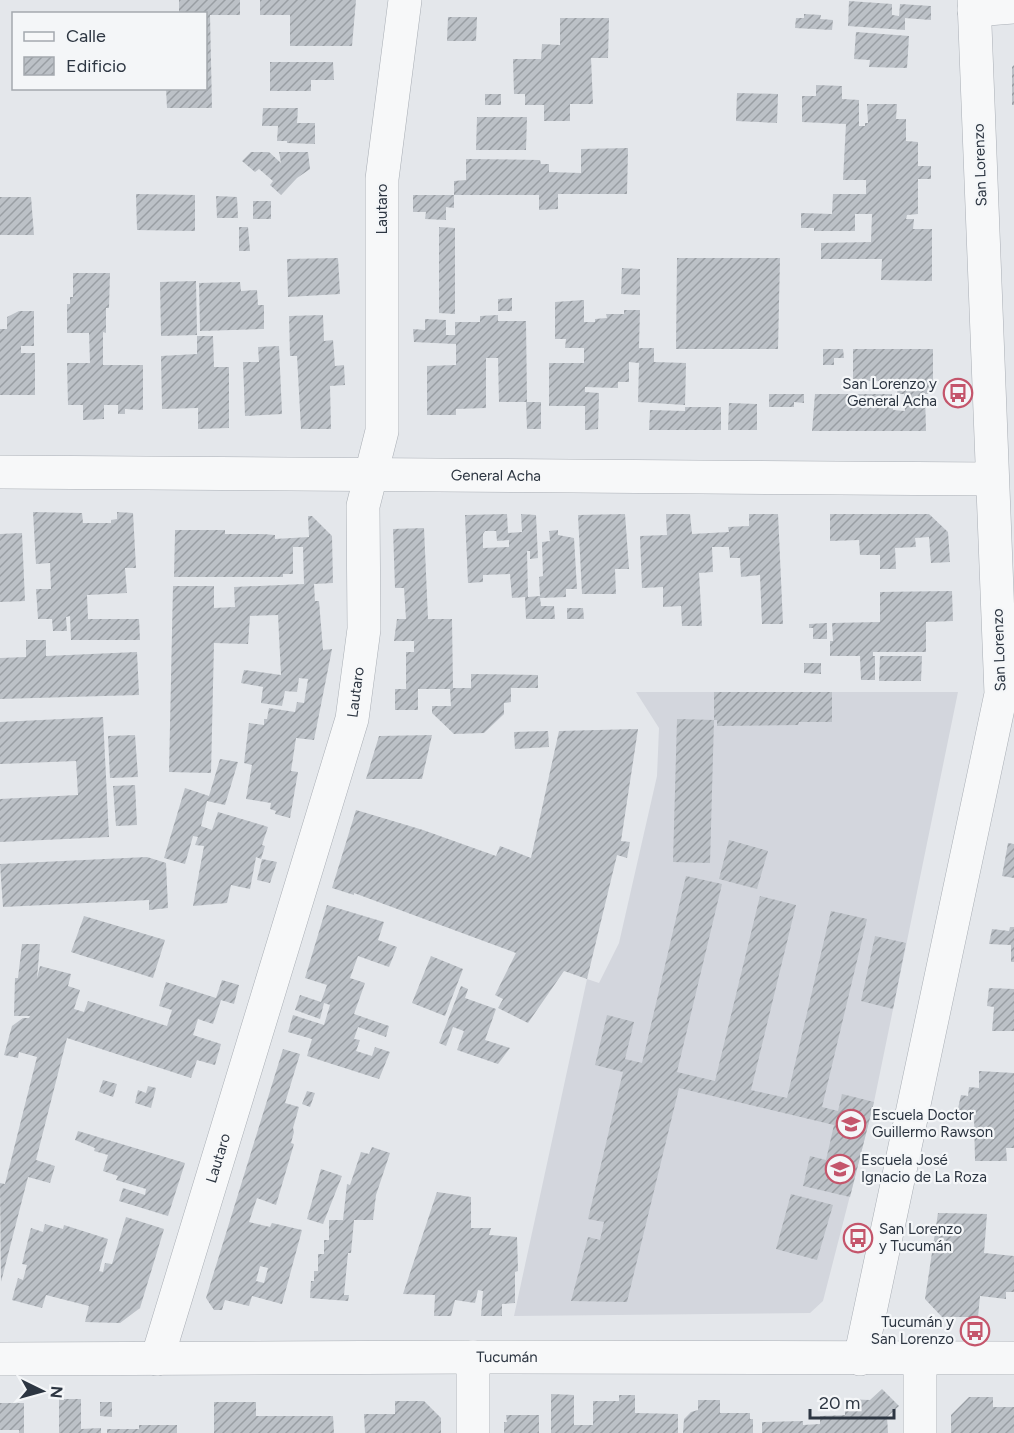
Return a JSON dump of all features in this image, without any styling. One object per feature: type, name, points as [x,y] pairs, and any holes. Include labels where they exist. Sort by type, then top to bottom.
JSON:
[{"type":"street","name":"Lautaro","points":[[157,1359],[352,719],[364,629],[363,506],[382,430],[382,179],[405,0]]},
{"type":"street","points":[[974,5],[1014,7]]},
{"type":"street","name":"San Lorenzo","points":[[860,1359],[1006,708],[1001,694],[974,5]]},
{"type":"street","name":"General Acha","points":[[0,472],[992,479]]},
{"type":"street","points":[[473,1357],[473,1433]]},
{"type":"street","name":"Tucumán","points":[[0,1359],[1014,1358]]},
{"type":"street","points":[[920,1359],[920,1433]]},
{"type":"shaded area","points":[[636,692],[958,692],[874,1102],[823,1301],[810,1313],[514,1316],[587,979],[599,983],[619,943],[657,776],[659,728]]},
{"type":"building","points":[[179,0],[240,0],[240,15],[210,15],[212,108],[167,108],[166,90],[207,90],[207,12],[179,12]]},
{"type":"building","points":[[260,0],[356,0],[352,46],[290,46],[290,15],[260,15]]},
{"type":"building","points":[[849,1],[892,4],[892,15],[899,16],[900,4],[931,6],[931,20],[905,18],[905,30],[848,26]]},
{"type":"building","points":[[804,14],[821,15],[820,19],[833,20],[832,30],[795,28],[796,18],[804,18]]},
{"type":"building","points":[[448,17],[477,17],[476,41],[447,41]]},
{"type":"building","points":[[560,18],[609,18],[608,58],[591,58],[593,104],[570,104],[570,121],[544,121],[544,105],[525,105],[525,94],[514,94],[513,59],[541,59],[542,44],[560,45]]},
{"type":"building","points":[[856,32],[909,36],[907,68],[869,67],[870,60],[854,59]]},
{"type":"building","points":[[270,62],[333,62],[334,80],[311,80],[311,91],[270,91]]},
{"type":"building","points":[[1014,65],[1014,105],[1012,105],[1012,67]]},
{"type":"building","points":[[816,85],[842,86],[842,99],[859,100],[859,126],[865,126],[865,123],[868,123],[867,104],[897,104],[896,119],[906,119],[906,141],[918,142],[918,166],[931,166],[931,179],[918,179],[918,214],[907,215],[906,219],[914,219],[913,229],[932,229],[932,281],[881,280],[882,259],[821,259],[821,243],[871,242],[872,214],[855,214],[855,231],[814,231],[814,228],[801,228],[801,213],[832,214],[833,194],[866,194],[866,180],[843,180],[846,124],[802,122],[802,96],[816,96]]},
{"type":"building","points":[[737,93],[778,94],[777,123],[736,121]]},
{"type":"building","points":[[485,94],[501,94],[501,105],[485,105]]},
{"type":"building","points":[[263,108],[298,108],[297,123],[315,123],[315,144],[277,141],[278,126],[262,126]]},
{"type":"building","points":[[477,117],[527,117],[526,150],[476,150]]},
{"type":"building","points":[[628,148],[627,194],[558,194],[558,209],[539,210],[539,195],[454,195],[454,181],[466,180],[466,159],[540,160],[541,164],[549,164],[549,172],[581,173],[581,149]]},
{"type":"building","points":[[251,152],[269,152],[281,163],[279,152],[308,152],[310,169],[297,178],[281,195],[270,185],[273,181],[259,169],[255,172],[242,161]]},
{"type":"building","points":[[136,194],[195,195],[195,231],[137,230]]},
{"type":"building","points":[[413,195],[454,195],[454,208],[446,207],[446,220],[425,219],[426,212],[413,212]]},
{"type":"building","points":[[216,196],[237,197],[238,218],[217,218]]},
{"type":"building","points":[[0,197],[31,197],[34,235],[0,235]]},
{"type":"building","points":[[253,201],[271,201],[271,219],[253,219]]},
{"type":"building","points":[[239,227],[248,227],[250,251],[239,251]]},
{"type":"building","points":[[439,227],[455,228],[455,314],[439,313]]},
{"type":"building","points":[[338,258],[340,294],[288,297],[287,259]]},
{"type":"building","points":[[677,258],[780,258],[778,349],[676,349]]},
{"type":"building","points":[[622,268],[640,269],[640,295],[621,294]]},
{"type":"building","points":[[73,273],[110,273],[106,333],[103,332],[103,365],[143,365],[143,410],[125,409],[125,414],[118,414],[118,405],[104,405],[104,419],[83,420],[83,405],[68,405],[67,363],[90,363],[89,333],[67,333],[67,304],[70,304],[70,297],[73,297]]},
{"type":"building","points":[[196,281],[197,335],[161,336],[160,282]]},
{"type":"building","points":[[240,282],[241,291],[257,290],[258,305],[264,305],[264,329],[200,331],[199,283]]},
{"type":"building","points":[[512,298],[512,311],[498,311],[498,299]]},
{"type":"building","points":[[584,300],[584,322],[595,322],[595,319],[607,318],[606,314],[624,314],[624,310],[640,310],[639,348],[654,348],[654,362],[686,363],[685,405],[638,402],[639,363],[629,362],[629,382],[618,382],[618,388],[585,387],[585,392],[599,393],[598,429],[585,430],[585,406],[549,406],[549,363],[584,363],[584,348],[565,348],[566,339],[555,339],[555,302]]},
{"type":"building","points":[[19,311],[34,311],[34,346],[21,346],[21,353],[35,353],[35,395],[0,395],[0,329],[7,329],[7,317]]},
{"type":"building","points":[[323,315],[324,341],[333,340],[335,366],[344,365],[345,385],[330,386],[331,429],[301,429],[297,356],[290,356],[289,316]]},
{"type":"building","points":[[498,315],[498,321],[526,321],[527,402],[541,402],[541,429],[527,429],[526,402],[499,402],[498,358],[486,358],[486,408],[456,409],[456,415],[427,415],[427,366],[456,365],[456,344],[414,342],[413,329],[425,330],[425,319],[446,320],[446,335],[455,335],[455,322],[480,322],[480,316]]},
{"type":"building","points":[[197,336],[213,336],[214,367],[229,367],[229,428],[198,429],[198,408],[162,409],[161,356],[197,354]]},
{"type":"building","points":[[279,346],[282,414],[245,416],[243,362],[259,362],[258,347]]},
{"type":"building","points":[[823,349],[843,349],[844,358],[834,358],[834,365],[823,365]]},
{"type":"building","points":[[853,349],[933,349],[933,394],[925,394],[926,431],[812,431],[815,394],[892,394],[893,410],[905,411],[904,394],[897,394],[897,382],[853,380]]},
{"type":"building","points":[[769,394],[804,394],[804,403],[794,402],[794,407],[769,407]]},
{"type":"building","points":[[729,403],[757,404],[757,430],[728,430]]},
{"type":"building","points":[[685,407],[721,407],[721,430],[649,430],[650,410],[685,411]]},
{"type":"building","points":[[33,512],[82,513],[83,523],[111,523],[111,520],[117,519],[117,512],[133,513],[136,568],[125,568],[127,593],[87,595],[88,619],[139,619],[140,640],[71,640],[70,616],[66,617],[67,631],[53,631],[52,619],[38,619],[36,589],[51,589],[50,563],[36,564]]},
{"type":"building","points":[[507,514],[508,533],[522,532],[521,514],[536,515],[538,558],[530,559],[530,551],[527,551],[528,597],[540,596],[539,577],[543,576],[542,542],[550,541],[549,531],[558,530],[558,535],[574,538],[577,589],[566,589],[566,597],[540,598],[541,606],[554,606],[555,619],[526,619],[525,597],[512,598],[510,574],[483,575],[483,582],[468,583],[465,515]],"holes":[[[485,531],[496,531],[497,541],[509,540],[509,547],[483,548]]]},
{"type":"building","points":[[625,514],[629,569],[615,569],[616,594],[582,594],[578,515]]},
{"type":"building","points":[[666,514],[690,514],[692,534],[729,532],[728,527],[749,526],[749,514],[778,514],[783,624],[762,624],[760,575],[741,577],[740,558],[730,558],[729,547],[712,547],[713,572],[699,573],[702,626],[682,626],[681,606],[663,607],[663,587],[642,588],[640,536],[667,535]]},
{"type":"building","points":[[830,514],[929,514],[948,532],[950,562],[931,563],[929,537],[915,538],[916,547],[895,548],[896,569],[880,569],[880,555],[860,555],[859,540],[830,541]]},
{"type":"building","points":[[308,516],[312,516],[332,536],[333,583],[314,584],[315,601],[319,601],[323,650],[332,649],[314,740],[296,738],[291,771],[298,772],[290,818],[275,814],[276,811],[270,809],[271,803],[246,799],[252,765],[244,763],[249,723],[264,725],[269,708],[295,712],[297,702],[304,703],[308,679],[299,678],[297,692],[285,691],[282,706],[261,703],[263,687],[241,683],[244,670],[281,675],[278,615],[250,616],[248,644],[214,643],[211,773],[169,772],[173,586],[214,586],[214,608],[235,607],[234,587],[304,584],[303,547],[293,547],[293,574],[283,574],[283,577],[174,577],[175,530],[225,530],[225,534],[275,535],[275,539],[309,537]]},
{"type":"building","points":[[424,528],[428,619],[452,619],[453,688],[471,688],[471,674],[538,675],[538,688],[511,688],[511,702],[504,703],[504,714],[484,733],[454,734],[432,713],[432,706],[451,706],[450,689],[418,689],[418,710],[395,710],[395,689],[406,689],[406,652],[414,652],[414,641],[394,641],[397,619],[406,619],[404,588],[395,588],[393,529]]},
{"type":"building","points":[[22,533],[25,601],[0,602],[0,534]]},
{"type":"building","points":[[952,591],[953,621],[926,622],[926,652],[873,652],[875,680],[861,680],[860,656],[830,656],[830,641],[833,641],[832,623],[880,622],[880,592]]},
{"type":"building","points":[[567,608],[583,608],[584,619],[567,619]]},
{"type":"building","points":[[827,623],[827,639],[813,639],[813,628],[809,628],[809,624]]},
{"type":"building","points":[[26,640],[46,640],[46,656],[137,652],[139,695],[0,699],[0,658],[26,657]]},
{"type":"building","points":[[880,656],[922,656],[921,681],[879,681]]},
{"type":"building","points":[[804,663],[821,663],[821,674],[804,673]]},
{"type":"building","points":[[714,692],[832,692],[832,722],[799,722],[798,725],[717,726],[717,720],[714,720]]},
{"type":"building","points":[[103,717],[109,837],[0,842],[0,799],[78,795],[76,761],[0,764],[0,722]]},
{"type":"building","points":[[677,719],[714,720],[710,863],[673,862]]},
{"type":"building","points":[[638,729],[621,841],[630,842],[627,858],[617,855],[587,979],[564,971],[528,1023],[498,1008],[503,999],[495,995],[516,953],[354,893],[354,895],[332,888],[356,810],[423,830],[496,856],[500,846],[531,858],[559,731]]},
{"type":"building","points":[[548,731],[549,747],[515,749],[514,732]]},
{"type":"building","points":[[135,735],[138,777],[110,778],[108,736]]},
{"type":"building","points":[[432,735],[422,779],[366,779],[379,736]]},
{"type":"building","points":[[220,759],[238,762],[225,805],[207,801],[201,826],[212,830],[218,812],[262,825],[268,827],[262,845],[265,846],[261,859],[256,857],[250,889],[231,885],[227,903],[193,906],[204,846],[195,845],[198,837],[193,836],[185,864],[164,858],[185,788],[209,796]]},
{"type":"building","points":[[135,785],[137,825],[116,826],[113,786]]},
{"type":"building","points":[[729,840],[768,851],[757,889],[719,879]]},
{"type":"building","points":[[1008,843],[1014,844],[1014,878],[1002,876]]},
{"type":"building","points":[[147,857],[166,863],[168,908],[149,910],[149,900],[3,907],[0,864]]},
{"type":"building","points":[[262,859],[277,862],[270,883],[257,880]]},
{"type":"building","points":[[686,876],[722,884],[677,1072],[715,1081],[760,896],[796,905],[751,1090],[787,1098],[831,911],[867,919],[822,1107],[838,1111],[842,1094],[874,1102],[850,1197],[803,1186],[810,1156],[826,1160],[834,1125],[679,1088],[627,1302],[571,1301],[588,1237],[600,1240],[604,1222],[588,1219],[623,1072],[595,1065],[607,1015],[634,1022],[625,1059],[642,1063]]},
{"type":"building","points":[[327,905],[384,922],[378,940],[397,947],[389,967],[358,956],[350,978],[365,983],[354,1014],[389,1026],[386,1037],[358,1027],[354,1039],[360,1040],[356,1051],[372,1056],[375,1047],[390,1052],[379,1079],[307,1056],[312,1039],[288,1032],[293,1015],[324,1025],[330,1005],[324,1003],[320,1019],[295,1010],[300,995],[321,1002],[327,985],[305,978]]},
{"type":"building","points":[[84,916],[165,940],[153,978],[71,952]]},
{"type":"building","points":[[1010,927],[1014,927],[1014,962],[1011,962],[1011,945],[989,944],[992,929],[1009,931]]},
{"type":"building","points":[[875,936],[906,943],[893,1009],[861,1001]]},
{"type":"building","points":[[22,944],[40,944],[37,978],[40,966],[71,974],[68,986],[80,990],[74,1009],[84,1012],[88,1001],[167,1026],[172,1010],[159,1006],[166,982],[216,998],[222,980],[239,985],[234,1004],[221,1000],[213,1024],[198,1019],[193,1035],[221,1044],[215,1065],[197,1060],[191,1078],[67,1038],[36,1160],[55,1166],[50,1183],[28,1177],[1,1282],[0,1183],[5,1184],[37,1057],[19,1052],[18,1058],[4,1055],[12,1026],[30,1016],[14,1016],[15,978],[18,978]]},
{"type":"building","points":[[431,956],[463,969],[445,1016],[412,1003]]},
{"type":"building","points":[[461,986],[468,989],[465,998],[496,1009],[485,1040],[510,1048],[498,1064],[457,1050],[464,1031],[453,1027],[446,1046],[439,1043]]},
{"type":"building","points":[[989,988],[1014,989],[1014,1031],[992,1031],[994,1007],[987,1006]]},
{"type":"building","points":[[283,1049],[300,1054],[285,1103],[299,1107],[293,1128],[291,1143],[294,1144],[276,1205],[257,1198],[249,1222],[270,1227],[272,1223],[302,1230],[282,1304],[252,1296],[249,1306],[225,1300],[222,1310],[214,1310],[206,1298]],"holes":[[[260,1266],[268,1268],[264,1283],[256,1281]]]},
{"type":"building","points":[[979,1071],[1014,1073],[1014,1148],[1006,1148],[1007,1161],[975,1161],[974,1113],[957,1113],[961,1095],[968,1096],[969,1087],[979,1088]]},
{"type":"building","points":[[103,1080],[117,1084],[113,1097],[99,1092]]},
{"type":"building","points":[[148,1086],[156,1088],[151,1108],[135,1103],[138,1090],[146,1093]]},
{"type":"building","points":[[307,1091],[315,1093],[310,1107],[302,1104]]},
{"type":"building","points":[[78,1131],[185,1163],[168,1216],[119,1201],[123,1188],[145,1195],[146,1189],[116,1180],[118,1176],[103,1171],[108,1155],[94,1151],[95,1148],[75,1140]]},
{"type":"building","points":[[372,1147],[390,1153],[376,1195],[373,1220],[354,1220],[344,1295],[349,1295],[348,1301],[310,1298],[311,1281],[314,1281],[314,1271],[318,1271],[318,1254],[324,1254],[324,1240],[329,1240],[329,1220],[343,1220],[347,1184],[350,1185],[361,1152],[369,1154]]},
{"type":"building","points":[[321,1169],[342,1176],[323,1224],[307,1219]]},
{"type":"building","points":[[437,1192],[471,1197],[471,1228],[491,1228],[489,1235],[517,1237],[518,1271],[515,1272],[515,1303],[502,1304],[502,1316],[481,1316],[483,1291],[478,1290],[475,1303],[455,1300],[451,1316],[434,1316],[435,1295],[403,1294]]},
{"type":"building","points":[[791,1194],[833,1205],[817,1260],[776,1249]]},
{"type":"building","points":[[938,1213],[987,1214],[984,1253],[1014,1256],[1014,1292],[1006,1292],[1006,1299],[980,1296],[978,1317],[942,1317],[925,1299]]},
{"type":"building","points":[[126,1217],[164,1229],[140,1308],[120,1323],[85,1322],[89,1306],[46,1295],[42,1308],[12,1300],[18,1278],[23,1280],[27,1265],[22,1264],[31,1228],[43,1232],[45,1224],[63,1229],[64,1225],[108,1239],[99,1271],[103,1272],[105,1263],[112,1264]]},
{"type":"building","points":[[882,1389],[899,1406],[887,1417],[888,1433],[762,1433],[762,1422],[803,1421],[803,1425],[820,1424],[820,1416],[845,1415],[845,1399],[870,1400]]},
{"type":"building","points":[[551,1394],[574,1395],[574,1425],[593,1425],[593,1401],[619,1401],[619,1395],[635,1395],[635,1413],[678,1414],[678,1433],[551,1433]]},
{"type":"building","points":[[969,1397],[993,1397],[993,1407],[1014,1407],[1014,1433],[951,1433],[951,1415]]},
{"type":"building","points":[[59,1399],[81,1399],[81,1429],[101,1428],[101,1433],[59,1433]]},
{"type":"building","points":[[698,1400],[720,1400],[720,1413],[750,1413],[750,1419],[753,1419],[753,1433],[683,1433],[684,1419],[691,1412],[698,1410]]},
{"type":"building","points":[[395,1401],[424,1401],[441,1418],[441,1433],[365,1433],[364,1414],[395,1414]]},
{"type":"building","points":[[100,1402],[112,1402],[112,1417],[100,1416]]},
{"type":"building","points":[[214,1402],[256,1402],[256,1416],[333,1416],[334,1433],[214,1433]]},
{"type":"building","points":[[0,1403],[24,1403],[24,1433],[19,1433],[19,1430],[0,1430]]},
{"type":"building","points":[[506,1415],[539,1415],[539,1433],[504,1433]]},
{"type":"building","points":[[139,1425],[177,1425],[177,1433],[107,1433],[107,1429],[139,1429]]},
{"type":"place","name":"San Lorenzo y General Acha","points":[[958,393]]},
{"type":"place","name":"Escuela Doctor Guillermo Rawson","points":[[851,1124]]},
{"type":"place","name":"Escuela José Ignacio de La Roza","points":[[840,1169]]},
{"type":"place","name":"San Lorenzo y Tucumán","points":[[858,1238]]},
{"type":"place","name":"Tucumán y San Lorenzo","points":[[975,1331]]}]
